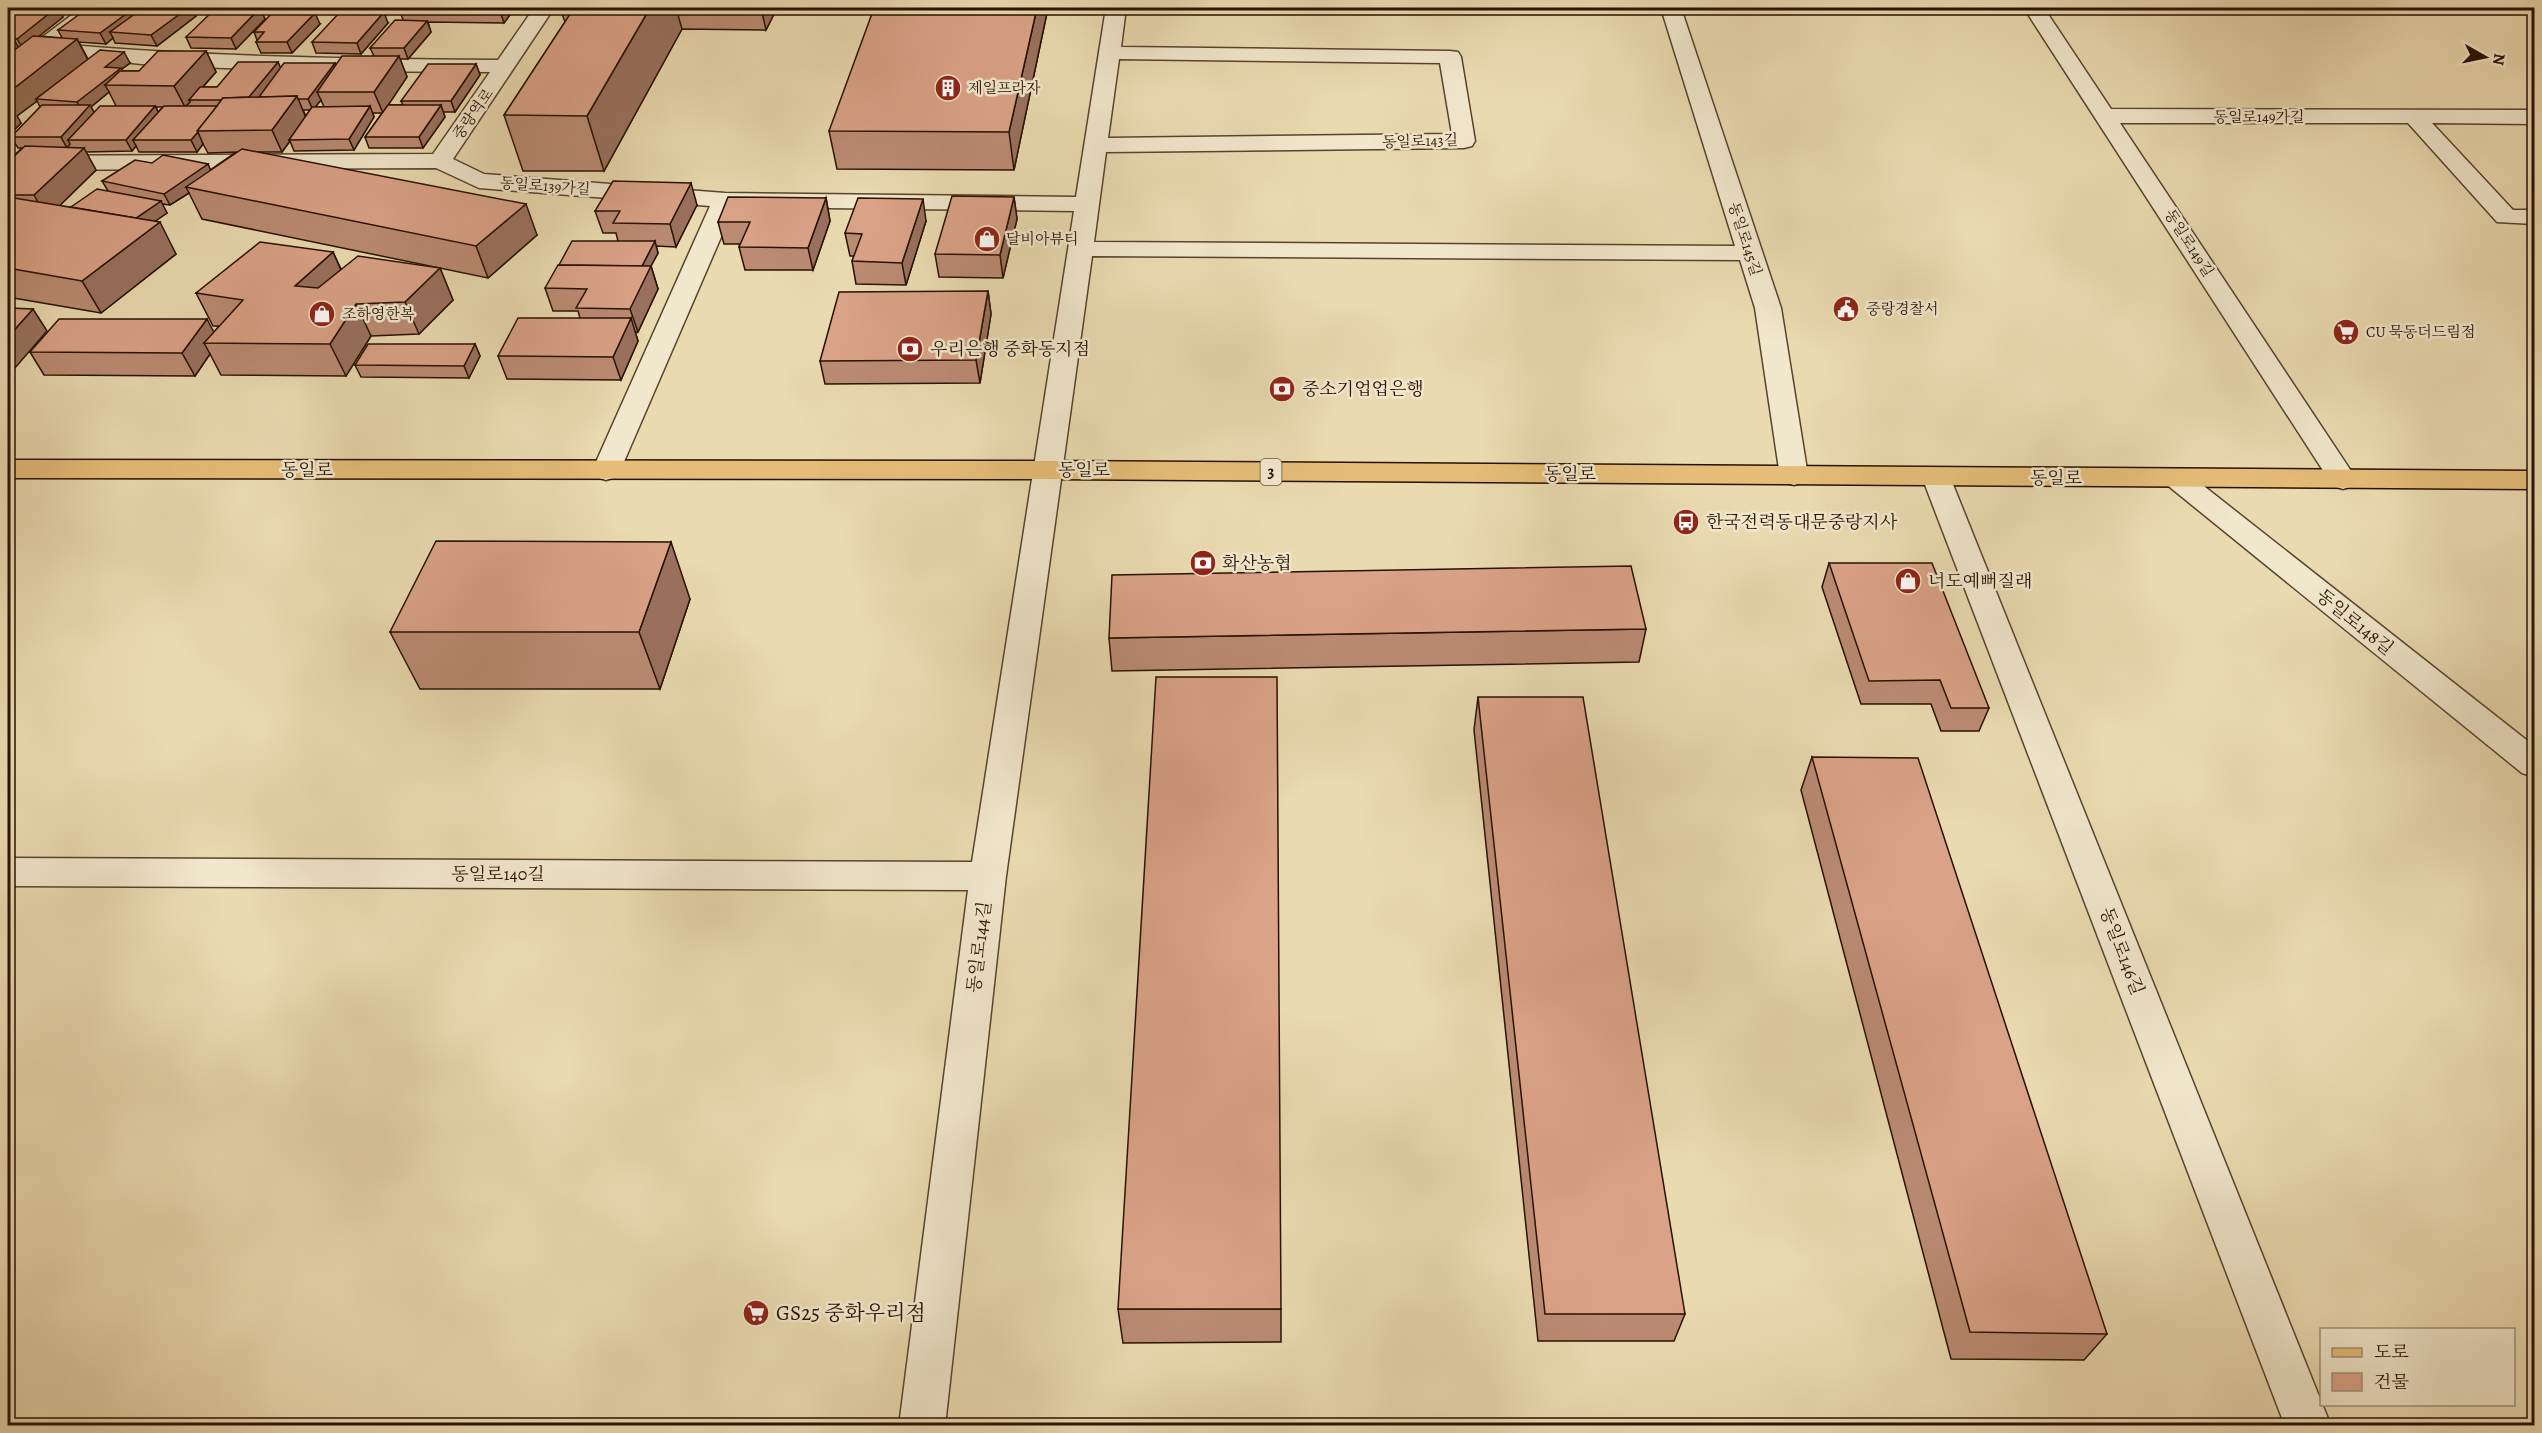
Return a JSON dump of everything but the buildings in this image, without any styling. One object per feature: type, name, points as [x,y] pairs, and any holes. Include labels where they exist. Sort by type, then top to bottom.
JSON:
[{"type":"main road","name":"동일로","points":[[8,469],[1048,470],[2535,480]]},
{"type":"street","name":"중랑역로","points":[[93,8],[39,49],[174,60],[506,66]]},
{"type":"street","name":"중랑역로","points":[[440,161],[544,8]]},
{"type":"street","points":[[1048,470],[1116,8]]},
{"type":"street","name":"동일로145길","points":[[1671,8],[1768,308],[1794,476]]},
{"type":"street","name":"동일로149길","points":[[2034,8],[2343,480]]},
{"type":"street","name":"동일로143길","points":[[1096,146],[1464,141],[1450,57],[1110,53]]},
{"type":"street","name":"동일로149가길","points":[[2105,116],[2535,117]]},
{"type":"street","points":[[2414,117],[2506,218],[2535,218]]},
{"type":"street","name":"동일로139가길","points":[[8,163],[440,161],[479,181],[725,200],[1088,204]]},
{"type":"street","points":[[606,471],[725,200]]},
{"type":"street","points":[[1081,249],[1749,253]]},
{"type":"street","name":"동일로144길","points":[[922,1425],[988,876],[1048,470]]},
{"type":"street","name":"동일로146길","points":[[1936,477],[2308,1425]]},
{"type":"street","name":"동일로148길","points":[[2176,478],[2535,764]]},
{"type":"street","name":"동일로140길","points":[[8,872],[988,876]]},
{"type":"place","name":"제일프라자","points":[[948,88]]},
{"type":"place","name":"달비아뷰티","points":[[987,239]]},
{"type":"place","name":"중랑경찰서","points":[[1846,309]]},
{"type":"place","name":"조하영한복","points":[[322,314]]},
{"type":"place","name":"CU 묵동더드림점","points":[[2346,332]]},
{"type":"place","name":"우리은행 중화동지점","points":[[910,349]]},
{"type":"place","name":"중소기업업은행","points":[[1282,389]]},
{"type":"place","name":"한국전력동대문중랑지사","points":[[1686,522]]},
{"type":"place","name":"화산농협","points":[[1203,563]]},
{"type":"place","name":"너도예뻐질래","points":[[1908,581]]},
{"type":"place","name":"GS25 중화우리점","points":[[756,1313]]}]
